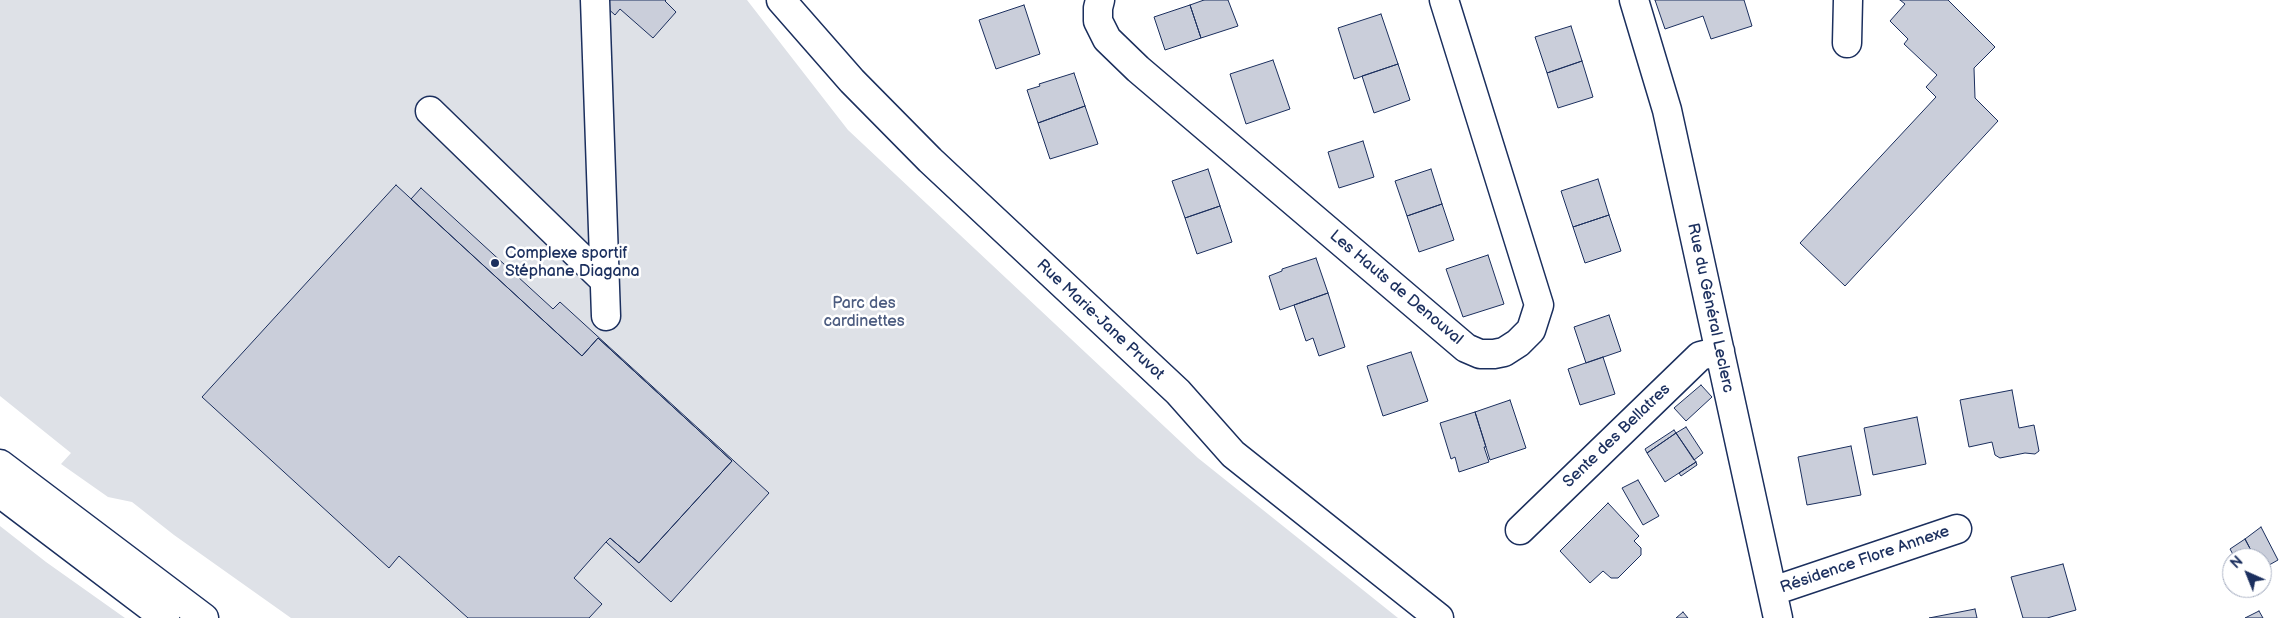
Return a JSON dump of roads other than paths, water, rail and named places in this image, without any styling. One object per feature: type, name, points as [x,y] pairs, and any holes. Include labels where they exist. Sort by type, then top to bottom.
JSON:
[{"type":"street","points":[[595,0],[606,316]]},
{"type":"street","name":"Rue Marie-Jane Pruvot","points":[[780,0],[852,81],[930,160],[1178,392],[1233,454],[1439,618]]},
{"type":"street","name":"Les Hauts de Denouval","points":[[1100,0],[1098,21],[1108,39],[1138,69],[1466,348],[1480,354],[1494,354],[1504,352],[1518,343],[1531,330],[1539,305],[1444,0]]},
{"type":"street","name":"Rue du Général Leclerc","points":[[1634,0],[1667,110],[1778,618]]},
{"type":"street","points":[[1847,43],[1848,0]]},
{"type":"street","points":[[430,111],[604,280]]},
{"type":"street","name":"Sente des Bellatres","points":[[1520,530],[1700,356],[1720,352]]},
{"type":"street","points":[[0,464],[204,618]]},
{"type":"street","points":[[0,493],[165,618]]},
{"type":"street","name":"Résidence Flore Annexe","points":[[1773,591],[1958,529]]},
{"type":"place","name":"Complexe sportif Stéphane Diagana","points":[[495,263]]},
{"type":"park label","name":"Parc des cardinettes","points":[[864,313]]}]
